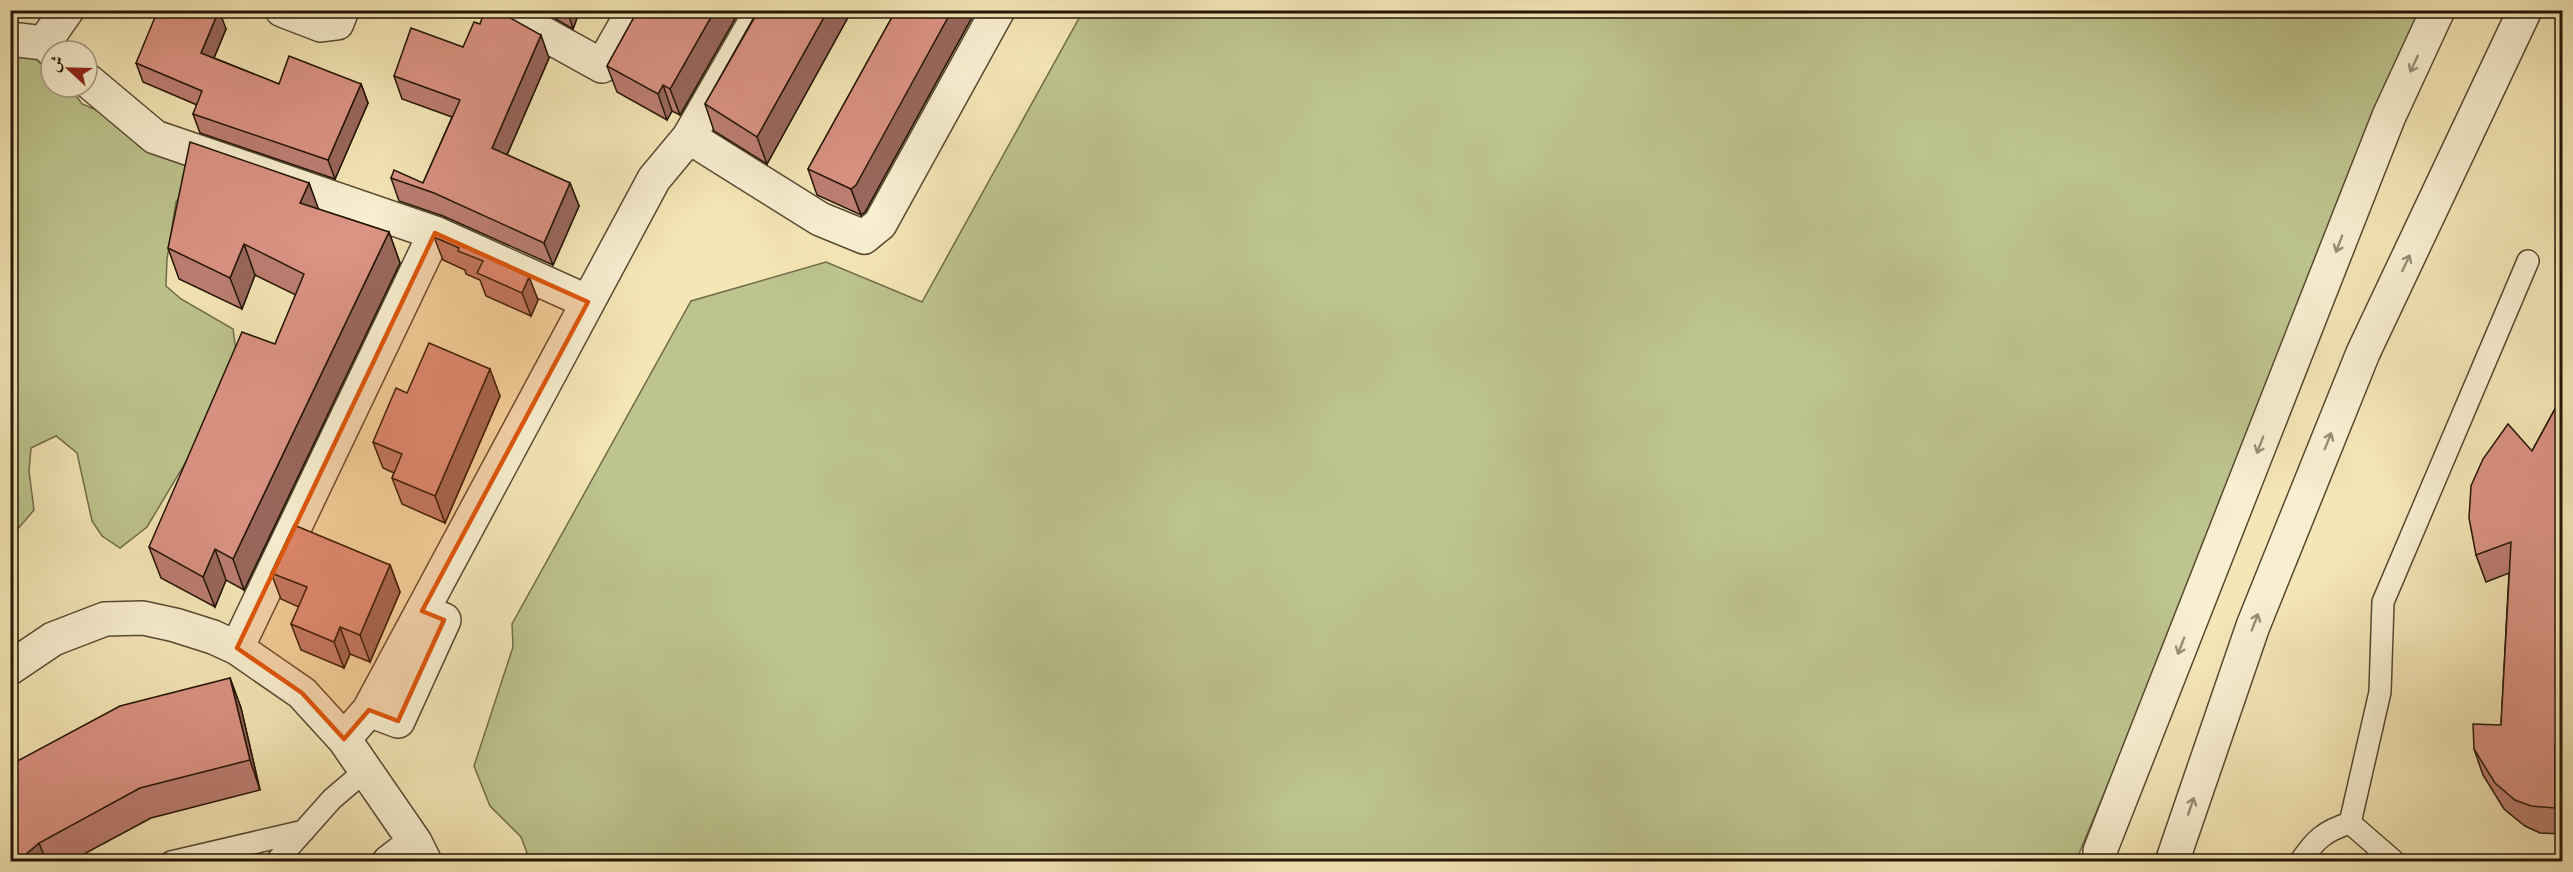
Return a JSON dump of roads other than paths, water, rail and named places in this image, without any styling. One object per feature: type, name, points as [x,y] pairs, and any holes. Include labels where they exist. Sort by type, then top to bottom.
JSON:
[{"type":"street","points":[[53,39],[67,10]]},
{"type":"street","points":[[282,10],[321,25],[337,23],[342,10]]},
{"type":"street","points":[[501,10],[602,66],[634,10]]},
{"type":"street","points":[[344,739],[369,710],[654,179],[688,137],[762,10]]},
{"type":"street","points":[[688,137],[820,219],[864,237],[880,224],[998,10]]},
{"type":"street","points":[[2101,861],[2100,851],[2389,116],[2438,10]]},
{"type":"street","points":[[2172,861],[2253,626],[2363,353],[2525,10]]},
{"type":"street","points":[[10,39],[39,45]]},
{"type":"street","points":[[99,90],[155,137],[435,233],[588,302]]},
{"type":"street","points":[[237,648],[435,233]]},
{"type":"street","points":[[10,668],[53,639],[105,620],[143,618],[213,637],[237,648],[302,693],[344,739],[420,852],[389,861]]},
{"type":"lane","points":[[2350,823],[2380,692],[2384,602],[2528,261]]},
{"type":"lane","points":[[276,861],[332,799],[366,770]]},
{"type":"lane","points":[[2300,861],[2312,844],[2328,830],[2350,823]]},
{"type":"lane","points":[[2350,823],[2395,861]]},
{"type":"lane","points":[[171,861],[304,831]]}]
